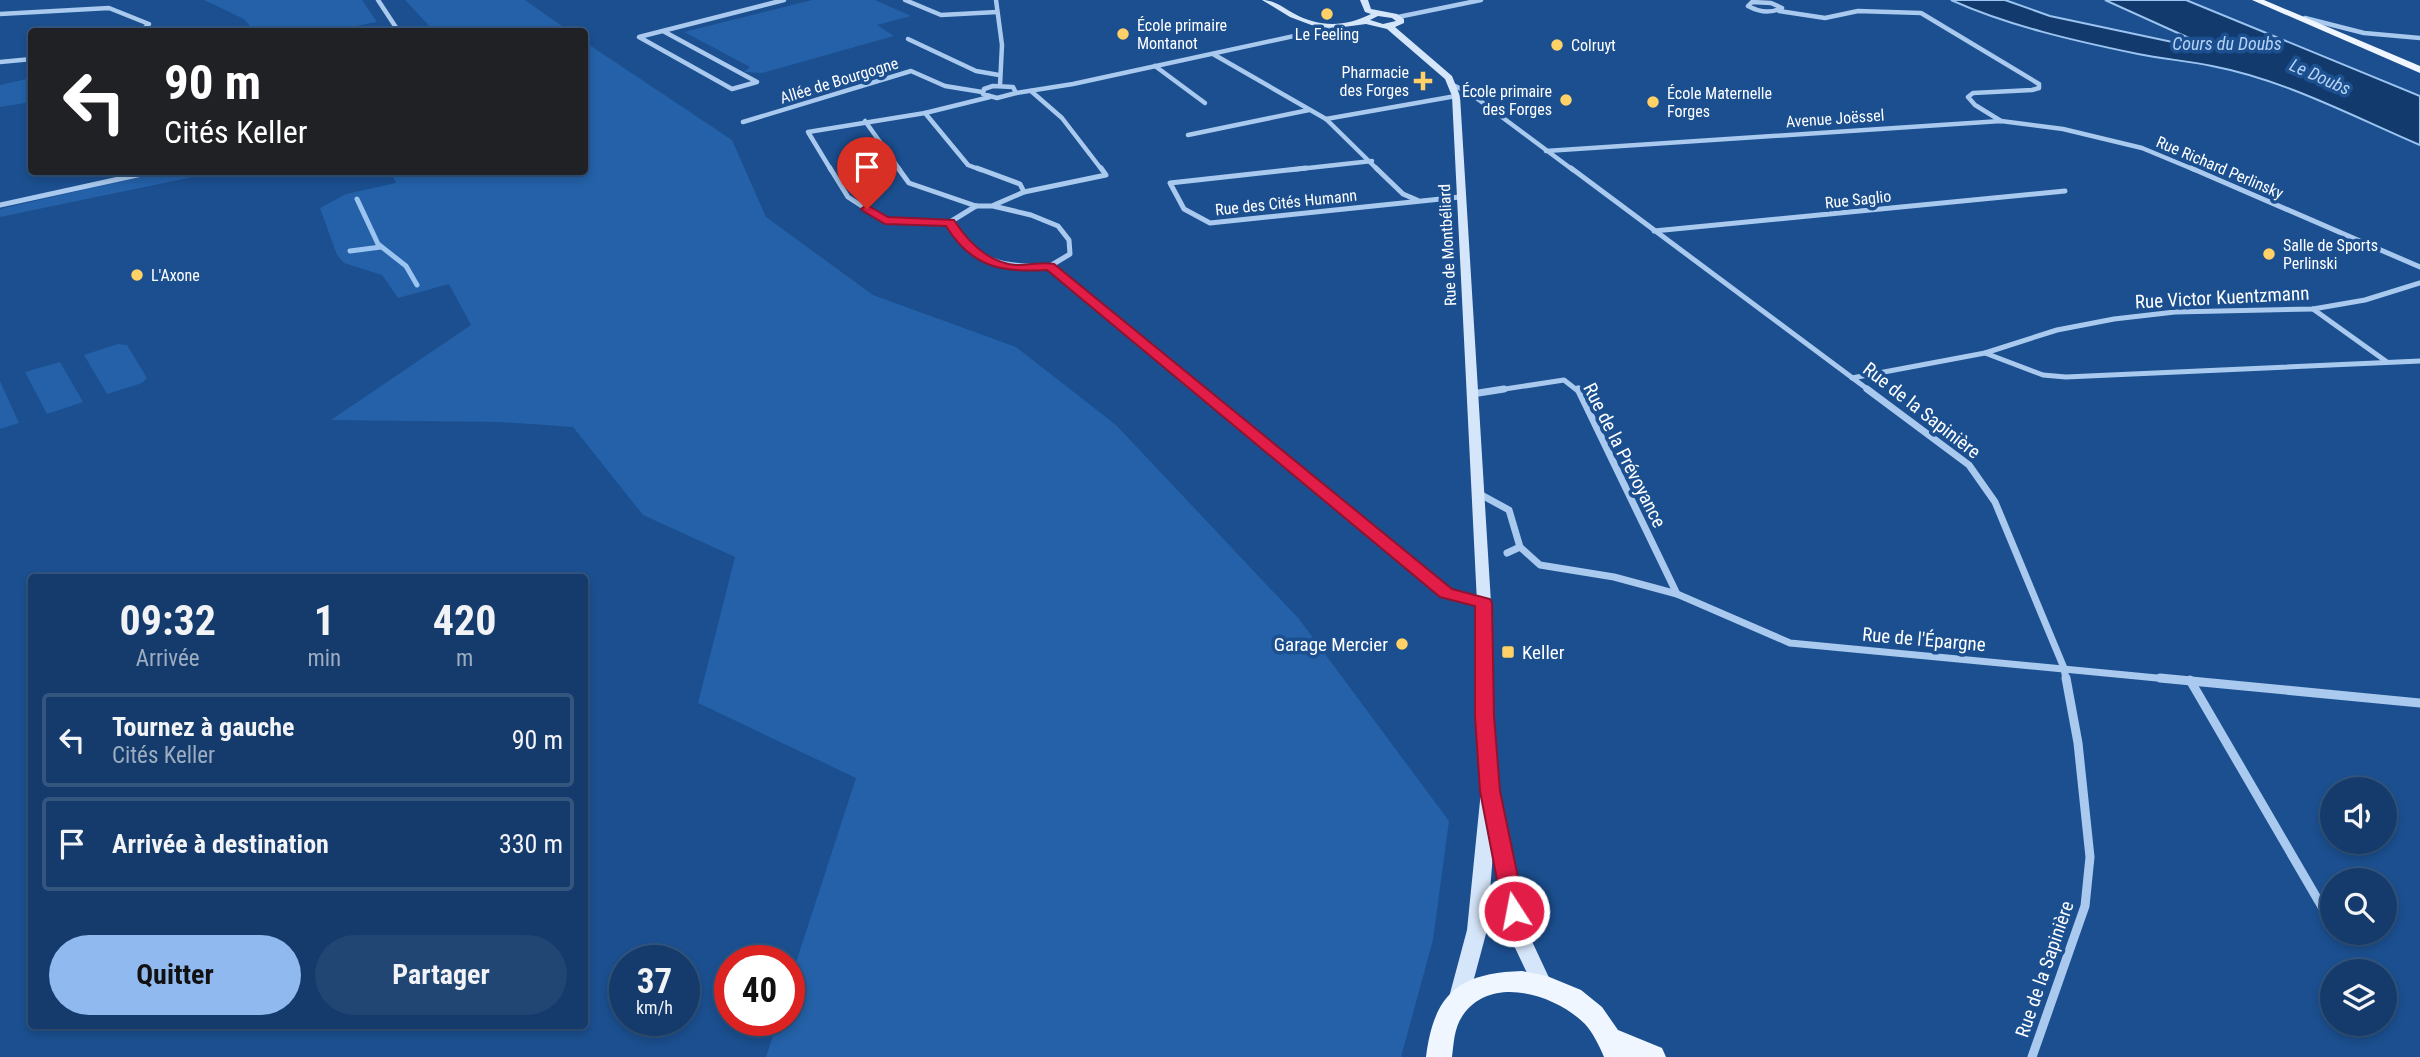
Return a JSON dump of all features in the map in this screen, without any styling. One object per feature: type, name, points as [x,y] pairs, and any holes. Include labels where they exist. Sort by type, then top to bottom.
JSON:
[{"type":"main road","points":[[2256,0],[2420,68]]},
{"type":"main road","points":[[2263,0],[2420,68]]},
{"type":"main road","points":[[1439,1057],[1439,1040],[1446,1018],[1458,1001],[1475,989],[1496,982],[1519,980],[1542,984],[1569,996],[1585,1009],[1614,1048],[1653,1057]]},
{"type":"street","points":[[377,0],[396,28]]},
{"type":"street","points":[[663,31],[757,82],[732,89],[639,37],[784,0]]},
{"type":"street","points":[[905,0],[941,15],[997,12]]},
{"type":"street","points":[[996,0],[1002,45],[999,85]]},
{"type":"street","points":[[1266,0],[1305,23],[1331,29]]},
{"type":"street","points":[[1364,0],[1368,10],[1398,17],[1480,0]]},
{"type":"street","points":[[1745,1],[1772,1],[1782,8],[1779,11]]},
{"type":"street","points":[[1752,2],[1748,6],[1752,9],[1825,18],[1858,11],[1921,13],[2039,84],[2039,88],[2032,90],[1973,93],[1968,97],[2001,121]]},
{"type":"street","points":[[0,13],[112,8],[149,24],[144,28]]},
{"type":"street","points":[[1367,22],[1367,17],[1377,14]]},
{"type":"street","points":[[976,206],[950,222],[885,220],[848,197],[808,132],[925,113],[990,97],[1005,97],[1367,22],[1389,26],[1399,23],[1398,17]]},
{"type":"street","points":[[2305,19],[2364,33],[2420,38]]},
{"type":"street","points":[[1326,119],[1454,91],[1443,72],[1389,26]]},
{"type":"street","points":[[908,38],[976,71],[999,75]]},
{"type":"street","name":"Rue des Cités Humann","points":[[1213,54],[1326,119],[1403,194],[1417,201]]},
{"type":"street","points":[[0,62],[28,59]]},
{"type":"street","points":[[1155,66],[1205,103]]},
{"type":"street","name":"Allée de Bourgogne","points":[[743,122],[911,71],[945,86],[982,92]]},
{"type":"street","points":[[982,92],[999,85],[1013,87],[1016,93]]},
{"type":"street","points":[[993,206],[1024,192],[1106,175],[1062,118],[1031,91]]},
{"type":"street","name":"Rue de la Sapinière","points":[[1454,91],[1471,94],[1969,465],[1995,502],[2064,668],[2078,743],[2090,857],[2085,909],[2032,1057]]},
{"type":"street","name":"Rue de Montbéliard","points":[[1454,91],[1484,603],[1484,716],[1490,791]]},
{"type":"street","points":[[982,92],[990,97]]},
{"type":"street","points":[[1188,135],[1309,110]]},
{"type":"street","points":[[925,113],[968,165],[1020,184],[1024,192]]},
{"type":"street","points":[[865,121],[909,183],[976,206],[993,206],[1031,215],[1058,226],[1069,240],[1070,254],[1050,266],[1016,268],[986,262],[955,232],[950,222]]},
{"type":"street","name":"Avenue Joëssel","points":[[1546,151],[1941,122],[2001,121]]},
{"type":"street","name":"Rue Richard Perlinsky","points":[[2001,121],[2063,130],[2142,148],[2314,219],[2420,267]]},
{"type":"street","name":"Rue des Cités Humann","points":[[1372,162],[1170,183],[1176,201],[1193,218],[1209,223],[1460,197]]},
{"type":"street","points":[[0,205],[137,175]]},
{"type":"street","name":"Rue Saglio","points":[[1653,232],[2065,191]]},
{"type":"street","points":[[1050,266],[1446,593],[1484,603]]},
{"type":"street","name":"Rue Victor Kuentzmann","points":[[1852,378],[1985,352],[2057,330],[2114,318],[2189,311],[2313,309],[2365,300],[2420,283]]},
{"type":"street","points":[[2313,309],[2388,363]]},
{"type":"street","points":[[1985,352],[2043,375],[2066,377],[2420,361]]},
{"type":"street","name":"Rue de la Prévoyance","points":[[1471,394],[1564,380],[1577,388],[1677,594]]},
{"type":"street","points":[[1476,491],[1508,510],[1520,547],[1507,553]]},
{"type":"street","name":"Rue de l'Épargne","points":[[1520,547],[1541,565],[1614,576],[1677,594],[1790,643],[2420,703]]},
{"type":"street","points":[[2190,680],[2320,903]]},
{"type":"street","points":[[1490,791],[1519,935],[1542,984]]},
{"type":"street","points":[[1458,1001],[1477,930],[1490,791]]},
{"type":"shaded area","points":[[204,0],[362,0],[377,22],[346,28],[252,28],[244,19]]},
{"type":"shaded area","points":[[405,0],[525,0],[565,28],[431,28]]},
{"type":"shaded area","points":[[812,0],[875,0],[911,16],[877,25],[894,36],[762,73],[744,72],[750,67],[684,32]]},
{"type":"shaded area","points":[[588,44],[732,140],[766,217],[873,295],[1016,347],[1116,425],[1299,619],[1449,821],[1433,940],[1401,1057],[766,1057],[773,1036],[805,1036],[805,945],[802,945],[856,778],[698,703],[735,557],[643,515],[573,427],[500,422],[331,420],[471,325],[449,284],[398,298],[382,275],[344,263],[337,255],[320,208],[346,194],[396,183],[392,175],[588,175]]},
{"type":"shaded area","points":[[28,79],[28,102],[0,107],[0,85]]},
{"type":"shaded area","points":[[148,175],[203,175],[0,217],[0,209]]},
{"type":"shaded area","points":[[118,344],[127,345],[147,378],[142,383],[107,394],[84,355]]},
{"type":"shaded area","points":[[60,362],[83,402],[47,414],[25,372]]},
{"type":"shaded area","points":[[0,381],[19,423],[0,429]]},
{"type":"water","name":"Cours du Doubs","points":[[1951,0],[2005,0],[2050,16],[2177,43],[2200,43],[2105,0],[2186,0],[2420,96],[2420,145],[2266,80],[2212,66],[2138,54],[2066,38],[1996,18]]},
{"type":"waterway","points":[[357,199],[378,244],[406,266],[417,285]]},
{"type":"waterway","points":[[350,251],[381,247]]},
{"type":"place","name":"Le Feeling","points":[[1327,14]]},
{"type":"place","name":"École primaire Montanot","points":[[1123,34]]},
{"type":"place","name":"Colruyt","points":[[1557,45]]},
{"type":"place","name":"Pharmacie des Forges","points":[[1423,81]]},
{"type":"place","name":"École primaire des Forges","points":[[1566,100]]},
{"type":"place","name":"École Maternelle Forges","points":[[1653,102]]},
{"type":"place","name":"Salle de Sports Perlinski","points":[[2269,254]]},
{"type":"place","name":"L'Axone","points":[[137,275]]},
{"type":"place","name":"Garage Mercier","points":[[1402,644]]},
{"type":"place","name":"Keller","points":[[1508,652]]},
{"type":"route","points":[[867,209],[885,220],[950,222],[955,232],[986,262],[1016,268],[1050,266],[1446,593],[1484,603],[1484,716],[1490,791],[1514,911]]},
{"type":"water label","name":"Le Doubs","points":[[2320,77]]}]
